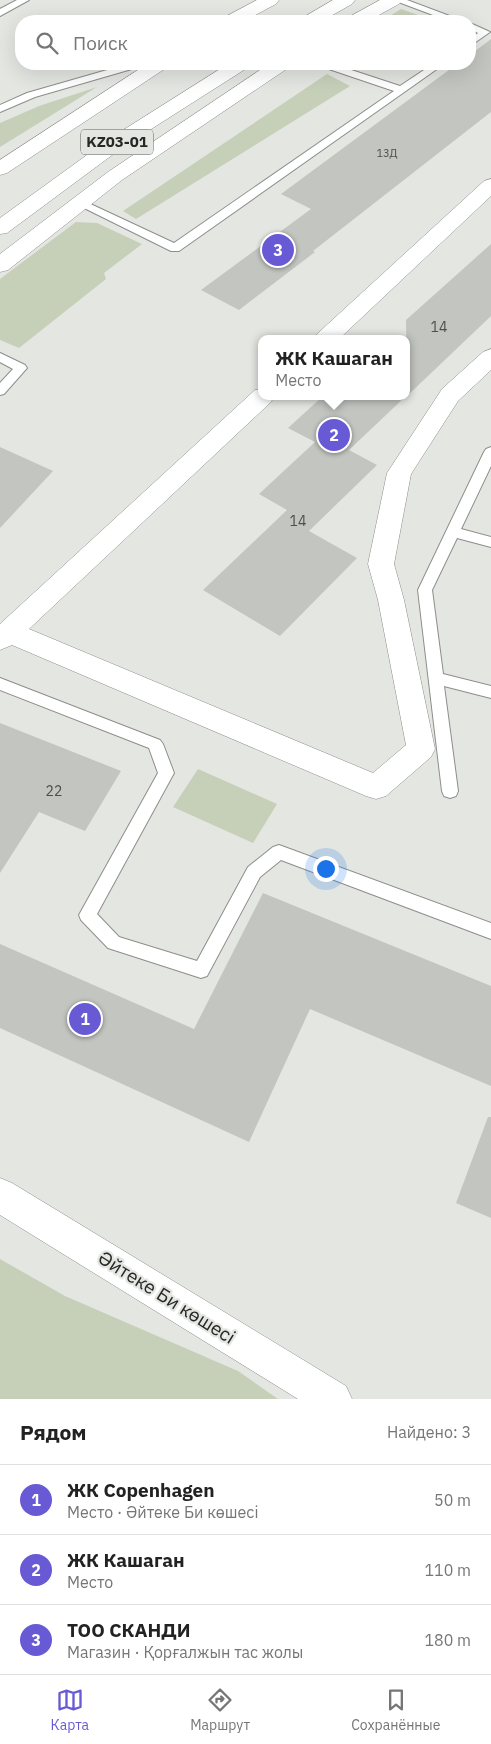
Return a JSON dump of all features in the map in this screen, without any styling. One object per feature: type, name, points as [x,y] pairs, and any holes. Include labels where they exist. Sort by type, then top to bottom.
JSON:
[{"type":"street","points":[[242,15],[270,0]]},
{"type":"street","points":[[320,15],[346,0]]},
{"type":"street","points":[[366,15],[394,0]]},
{"type":"street","name":"KZ03-01","points":[[0,169],[150,70]]},
{"type":"street","name":"KZ03-01","points":[[0,228],[116,143],[231,70]]},
{"type":"street","points":[[0,265],[115,176],[272,70]]},
{"type":"street","points":[[329,335],[491,185]]},
{"type":"street","points":[[259,400],[4,636],[376,787],[421,749],[391,600],[381,564],[399,473],[450,395],[491,357]]},
{"type":"street","name":"Әйтеке Би көшесі","points":[[0,1195],[333,1399]]},
{"type":"lane","points":[[0,13],[24,0]]},
{"type":"lane","points":[[398,0],[441,15]]},
{"type":"lane","points":[[476,28],[485,32],[476,39]]},
{"type":"lane","points":[[0,109],[31,95],[117,70]]},
{"type":"lane","points":[[342,70],[401,90]]},
{"type":"lane","points":[[80,203],[175,248],[430,70]]},
{"type":"lane","points":[[0,357],[21,368],[0,391]]},
{"type":"lane","points":[[450,791],[425,590],[491,454]]},
{"type":"lane","points":[[452,532],[491,542]]},
{"type":"lane","points":[[436,678],[491,692]]},
{"type":"lane","points":[[0,684],[155,744],[166,773],[87,915],[114,943],[201,970],[254,872],[279,852],[491,931]]},
{"type":"green space","points":[[401,9],[418,15],[392,15]]},
{"type":"green space","points":[[327,74],[350,86],[136,219],[123,211]]},
{"type":"green space","points":[[97,87],[0,147],[0,123],[39,106]]},
{"type":"green space","points":[[76,222],[97,223],[142,244],[104,273],[106,279],[19,348],[0,340],[0,279]]},
{"type":"green space","points":[[198,769],[277,804],[253,843],[173,807]]},
{"type":"green space","points":[[0,1259],[65,1296],[238,1371],[278,1399],[0,1399]]},
{"type":"building","points":[[491,39],[491,112],[239,310],[201,290],[311,209],[281,194],[449,70],[476,70],[476,50]]},
{"type":"building","points":[[491,244],[491,316],[410,393],[410,335],[406,335],[406,320]]},
{"type":"building","points":[[319,400],[402,400],[349,450],[377,465],[309,531],[357,558],[280,636],[203,590],[287,510],[259,494],[315,442],[288,428]]},
{"type":"building","points":[[0,447],[53,471],[0,528]]},
{"type":"building","points":[[0,723],[121,771],[85,831],[39,812],[0,873]]},
{"type":"building","points":[[263,893],[491,986],[491,1086],[310,1009],[249,1142],[0,1028],[0,944],[194,1029]]},
{"type":"building","points":[[488,1117],[491,1117],[491,1218],[456,1203]]},
{"type":"place","name":"ТОО СКАНДИ","points":[[278,250]]},
{"type":"place","name":"ЖК Кашаган","points":[[334,435]]},
{"type":"place","name":"ЖК Copenhagen","points":[[85,1019]]}]
